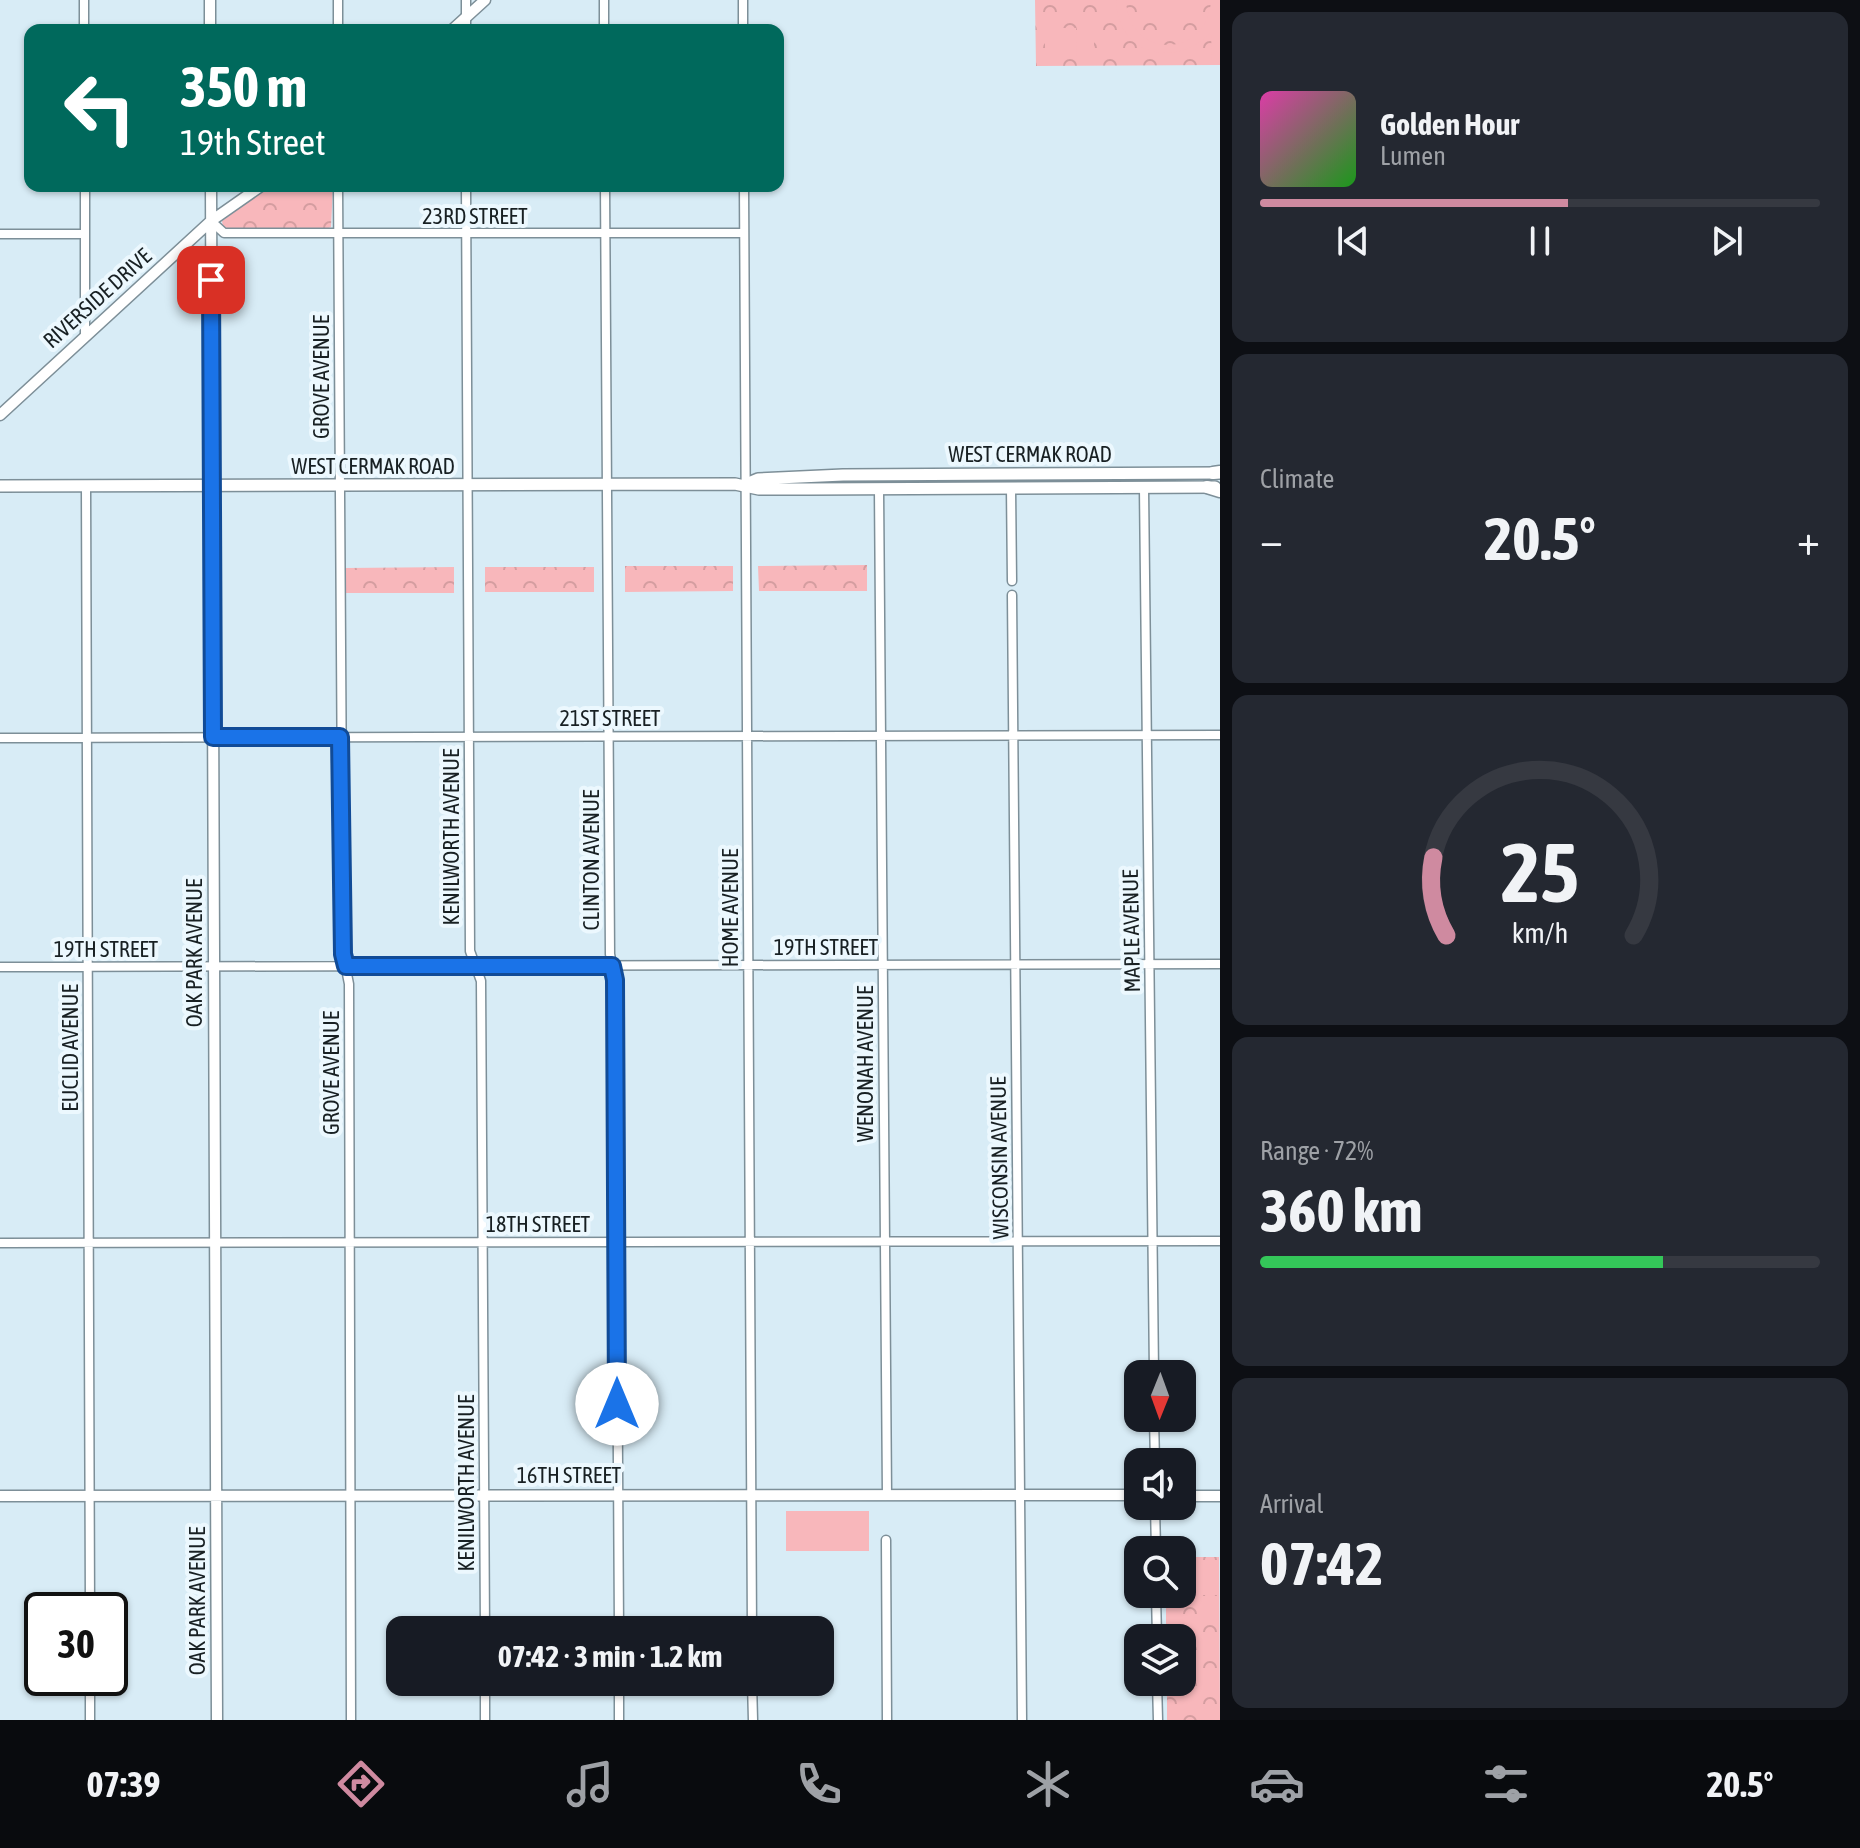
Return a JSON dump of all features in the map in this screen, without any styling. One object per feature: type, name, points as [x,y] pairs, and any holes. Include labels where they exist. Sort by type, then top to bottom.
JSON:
[{"type":"main road","name":"WEST CERMAK ROAD","points":[[745,484],[758,479],[843,475],[1218,473]]},
{"type":"main road","name":"WEST CERMAK ROAD","points":[[0,486],[745,484],[759,489],[1216,488]]},
{"type":"street","points":[[84,0],[84,24]]},
{"type":"street","points":[[210,0],[210,24]]},
{"type":"street","points":[[338,0],[338,24]]},
{"type":"street","points":[[466,0],[466,24]]},
{"type":"street","points":[[458,24],[485,0]]},
{"type":"street","points":[[604,0],[604,24]]},
{"type":"street","points":[[743,0],[743,24]]},
{"type":"street","points":[[85,192],[85,335]]},
{"type":"street","name":"OAK PARK AVENUE","points":[[211,192],[217,1720]]},
{"type":"street","name":"RIVERSIDE DRIVE","points":[[0,415],[211,221],[252,192]]},
{"type":"street","name":"GROVE AVENUE","points":[[338,192],[343,954],[349,984],[351,1720]]},
{"type":"street","name":"KENILWORTH AVENUE","points":[[466,192],[470,951],[481,981],[485,1616]]},
{"type":"street","name":"CLINTON AVENUE","points":[[605,192],[610,954],[615,980],[619,1616]]},
{"type":"street","name":"HOME AVENUE","points":[[744,192],[752,1616]]},
{"type":"street","name":"23RD STREET","points":[[211,221],[224,233],[744,233]]},
{"type":"street","points":[[0,234],[85,234]]},
{"type":"street","name":"EUCLID AVENUE","points":[[86,487],[90,1592]]},
{"type":"street","points":[[1011,488],[1012,581]]},
{"type":"street","name":"MAPLE AVENUE","points":[[1144,488],[1154,1360]]},
{"type":"street","name":"WENONAH AVENUE","points":[[879,489],[887,1495]]},
{"type":"street","name":"WISCONSIN AVENUE","points":[[1012,595],[1022,1720]]},
{"type":"street","name":"21ST STREET","points":[[0,738],[1220,735]]},
{"type":"street","name":"19TH STREET","points":[[0,967],[1220,964]]},
{"type":"street","name":"18TH STREET","points":[[0,1243],[1220,1241]]},
{"type":"street","name":"16TH STREET","points":[[0,1496],[1124,1495]]},
{"type":"street","points":[[1196,1496],[1220,1496]]},
{"type":"street","points":[[886,1540],[887,1720]]},
{"type":"street","points":[[90,1696],[90,1720]]},
{"type":"street","points":[[485,1696],[485,1720]]},
{"type":"street","points":[[619,1696],[619,1720]]},
{"type":"street","points":[[752,1696],[753,1720]]},
{"type":"street","points":[[1157,1696],[1158,1720]]},
{"type":"green space","points":[[1035,0],[1220,0],[1220,65],[1036,66]]},
{"type":"green space","points":[[1116,0],[1126,0],[1130,20],[1140,34],[1153,42],[1168,45],[1183,42],[1197,34],[1207,20],[1211,0],[1220,0],[1220,63],[1212,63],[1211,32],[1182,51],[1151,51],[1137,44],[1126,34],[1119,19]]},
{"type":"green space","points":[[1137,0],[1198,0],[1198,16],[1137,16]]},
{"type":"green space","points":[[1045,28],[1059,28],[1059,58],[1045,58]]},
{"type":"green space","points":[[1063,28],[1076,28],[1077,58],[1063,58]]},
{"type":"green space","points":[[1080,28],[1094,28],[1094,58],[1080,58]]},
{"type":"green space","points":[[261,192],[333,192],[331,227],[326,229],[231,229],[223,227],[222,221]]},
{"type":"green space","points":[[867,565],[867,591],[759,591],[758,566]]},
{"type":"green space","points":[[625,566],[733,566],[733,591],[625,592]]},
{"type":"green space","points":[[454,567],[454,593],[346,593],[345,568]]},
{"type":"green space","points":[[485,567],[594,567],[594,592],[485,592]]},
{"type":"green space","points":[[786,1511],[869,1511],[869,1551],[786,1551]]},
{"type":"green space","points":[[1196,1557],[1219,1557],[1220,1720],[1167,1720],[1167,1696],[1196,1696],[1196,1624],[1166,1624],[1166,1608],[1196,1608]]},
{"type":"green space","points":[[1196,1561],[1217,1561],[1217,1595],[1196,1595]]},
{"type":"route","points":[[211,280],[213,737],[340,737],[343,954],[346,966],[612,966],[615,980],[617,1404]]}]
